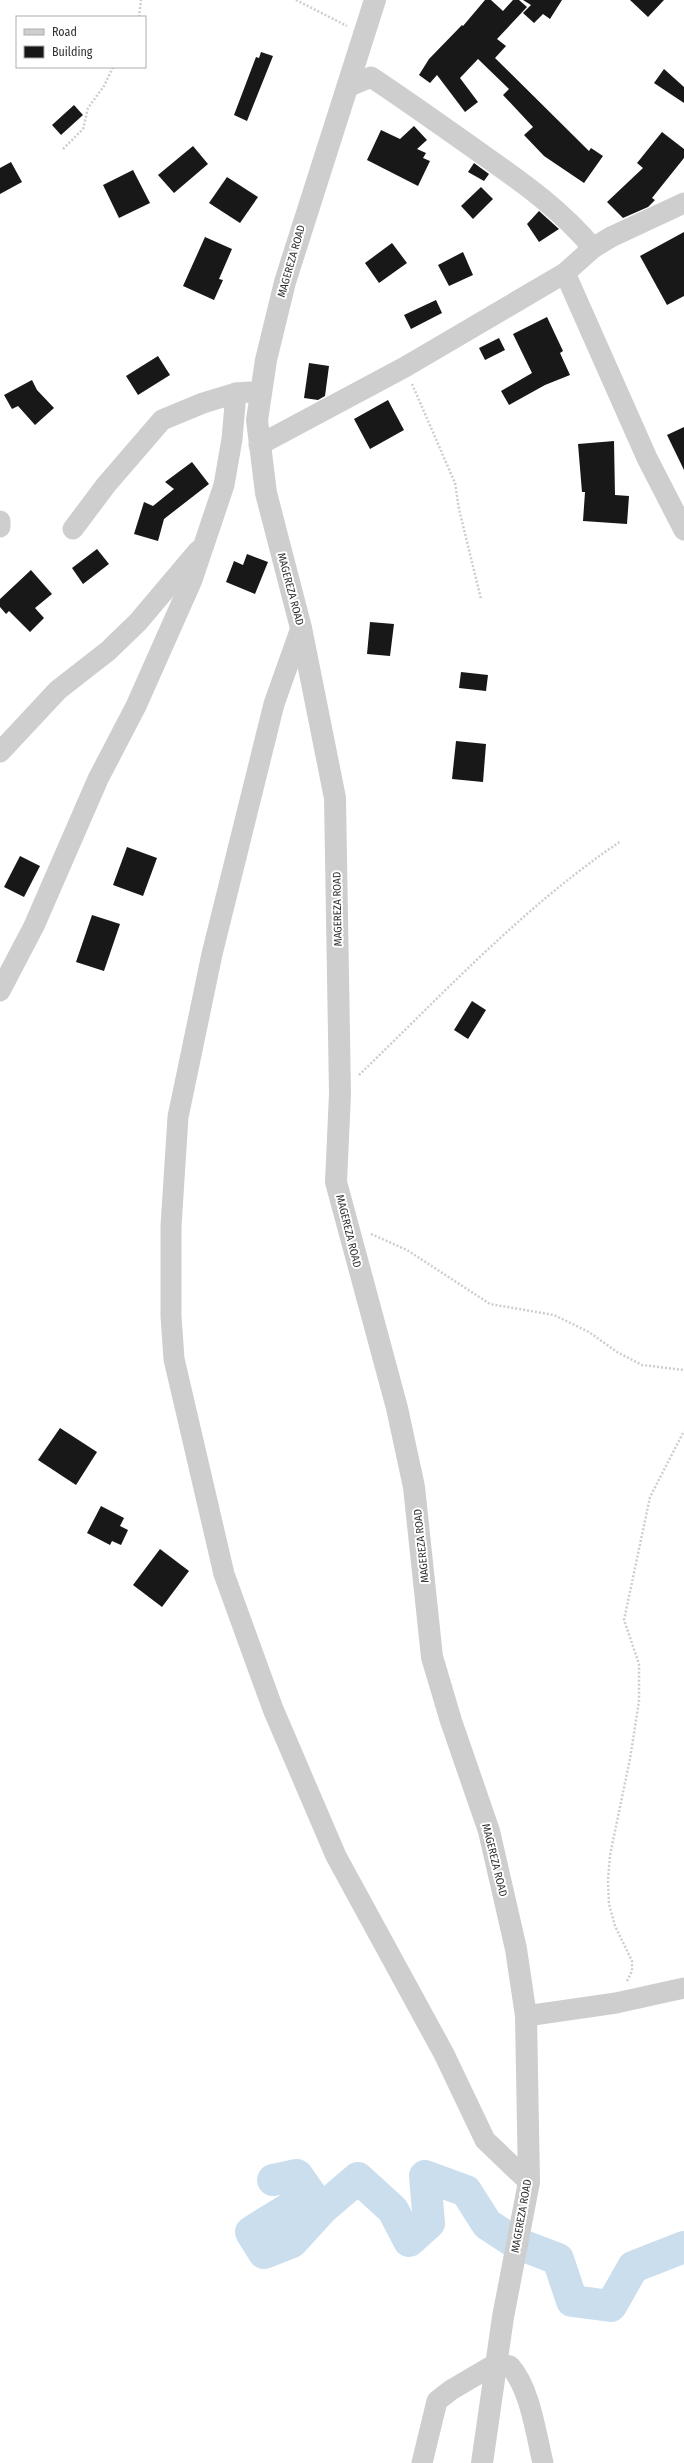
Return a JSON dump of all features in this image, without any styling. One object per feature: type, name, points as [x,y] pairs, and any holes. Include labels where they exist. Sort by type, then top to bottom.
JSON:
[{"type":"street","name":"MAGEREZA ROAD","points":[[375,0],[285,282],[260,391],[257,420],[259,446],[266,492],[301,628],[335,798],[340,1094],[336,1182],[346,1225],[397,1408],[414,1487],[432,1657],[451,1720],[489,1831],[516,1949],[526,2016],[529,2182],[504,2309],[482,2463]]},
{"type":"street","points":[[347,87],[371,77],[411,103],[551,205],[573,224],[593,248]]},
{"type":"street","points":[[259,446],[405,367],[565,273],[593,248],[611,237],[684,203]]},
{"type":"street","points":[[565,273],[647,458],[684,530]]},
{"type":"street","points":[[73,529],[106,485],[162,420],[182,410],[236,393],[260,391]]},
{"type":"street","points":[[0,992],[34,926],[98,779],[136,706],[183,602],[224,485],[232,439],[236,393]]},
{"type":"street","points":[[0,521],[0,527]]},
{"type":"street","points":[[0,752],[58,690],[108,651],[138,622],[185,564],[203,546]]},
{"type":"street","points":[[301,628],[274,704],[212,954],[178,1117],[171,1226],[171,1316],[174,1359],[224,1574],[273,1709],[340,1863],[444,2054],[485,2140],[529,2182]]},
{"type":"street","points":[[526,2016],[616,2003],[684,1988]]},
{"type":"street","points":[[424,2461],[437,2401],[451,2390],[497,2363],[510,2366],[517,2376],[530,2408],[543,2463]]},
{"type":"path","points":[[139,16],[141,0]]},
{"type":"path","points":[[296,0],[360,32],[358,52]]},
{"type":"path","points":[[62,149],[83,128],[88,108],[104,86],[113,68]]},
{"type":"path","points":[[405,367],[455,483],[459,509],[481,599]]},
{"type":"path","points":[[340,1094],[522,918],[585,866],[621,841]]},
{"type":"path","points":[[346,1225],[407,1250],[490,1304],[554,1315],[589,1332],[617,1352],[642,1365],[684,1370]]},
{"type":"path","points":[[616,2003],[632,1971],[632,1960],[615,1926],[609,1904],[608,1881],[610,1855],[630,1759],[640,1678],[639,1664],[624,1620],[650,1497],[684,1431]]},
{"type":"building","points":[[485,0],[491,0],[503,11],[513,0],[519,0],[527,7],[497,39],[506,46],[495,58],[589,151],[591,148],[603,156],[584,183],[544,156],[524,135],[533,127],[503,95],[509,89],[478,59],[460,78],[478,102],[465,112],[437,75],[430,83],[419,75],[429,59],[462,25],[463,26]]},
{"type":"building","points":[[523,0],[562,0],[550,19],[543,14],[534,23],[523,13],[531,5]]},
{"type":"building","points":[[630,0],[664,0],[648,17]]},
{"type":"building","points":[[261,52],[273,56],[247,121],[234,115],[256,57],[259,58]]},
{"type":"building","points":[[664,69],[684,87],[684,103],[654,83]]},
{"type":"building","points":[[74,105],[83,115],[61,135],[52,125]]},
{"type":"building","points":[[414,126],[427,140],[417,149],[426,153],[423,158],[430,161],[418,186],[367,160],[381,130],[400,139]]},
{"type":"building","points":[[662,132],[684,149],[684,158],[652,198],[655,200],[648,207],[623,218],[607,202],[643,168],[637,163]]},
{"type":"building","points":[[193,146],[208,164],[174,193],[158,175]]},
{"type":"building","points":[[11,162],[22,182],[0,194],[0,168]]},
{"type":"building","points":[[474,163],[489,174],[484,181],[468,172]]},
{"type":"building","points":[[133,170],[150,203],[119,218],[103,185]]},
{"type":"building","points":[[227,177],[258,197],[240,223],[209,203]]},
{"type":"building","points":[[481,187],[493,199],[473,219],[461,206]]},
{"type":"building","points":[[539,211],[559,229],[539,242],[527,224]]},
{"type":"building","points":[[684,232],[684,296],[667,305],[640,256]]},
{"type":"building","points":[[205,237],[232,249],[219,279],[223,280],[214,300],[183,286]]},
{"type":"building","points":[[392,243],[407,263],[379,283],[365,263]]},
{"type":"building","points":[[463,252],[473,275],[449,286],[438,265]]},
{"type":"building","points":[[436,300],[442,313],[411,329],[404,315]]},
{"type":"building","points":[[547,317],[563,351],[560,353],[570,375],[545,385],[509,405],[501,391],[532,373],[513,334]]},
{"type":"building","points":[[499,338],[505,350],[485,360],[479,348]]},
{"type":"building","points":[[158,356],[170,375],[138,395],[126,376]]},
{"type":"building","points":[[309,363],[329,366],[325,396],[318,400],[304,398]]},
{"type":"building","points":[[32,380],[37,390],[54,408],[35,425],[18,406],[12,409],[4,395]]},
{"type":"building","points":[[388,400],[404,430],[370,449],[354,419]]},
{"type":"building","points":[[684,427],[684,470],[667,435]]},
{"type":"building","points":[[614,441],[615,495],[629,496],[627,524],[583,521],[585,492],[582,492],[578,444]]},
{"type":"building","points":[[192,462],[209,484],[164,519],[158,541],[134,534],[144,502],[153,506],[174,489],[165,482]]},
{"type":"building","points":[[97,549],[109,564],[83,584],[72,568]]},
{"type":"building","points":[[247,554],[268,562],[255,594],[226,582],[234,561],[243,565]]},
{"type":"building","points":[[31,570],[52,594],[35,608],[44,618],[30,632],[9,611],[6,614],[0,607],[0,599]]},
{"type":"building","points":[[370,622],[394,624],[390,656],[367,654]]},
{"type":"building","points":[[461,672],[488,675],[486,691],[459,688]]},
{"type":"building","points":[[456,741],[486,744],[483,782],[452,779]]},
{"type":"building","points":[[127,847],[157,858],[143,896],[113,885]]},
{"type":"building","points":[[20,856],[40,866],[24,897],[4,887]]},
{"type":"building","points":[[92,915],[120,924],[104,971],[76,962]]},
{"type":"building","points":[[472,1001],[486,1010],[468,1039],[454,1030]]},
{"type":"building","points":[[60,1428],[97,1452],[76,1485],[38,1460]]},
{"type":"building","points":[[101,1506],[124,1518],[120,1526],[128,1530],[121,1545],[112,1541],[110,1545],[87,1533]]},
{"type":"building","points":[[160,1549],[189,1571],[162,1607],[133,1585]]},
{"type":"waterway","points":[[273,2180],[297,2175],[311,2195],[251,2232],[264,2253],[292,2242],[323,2208],[358,2178],[393,2210],[409,2241],[429,2223],[425,2176],[466,2191],[487,2224],[516,2243],[558,2259],[572,2301],[611,2306],[633,2267],[684,2247]]}]
